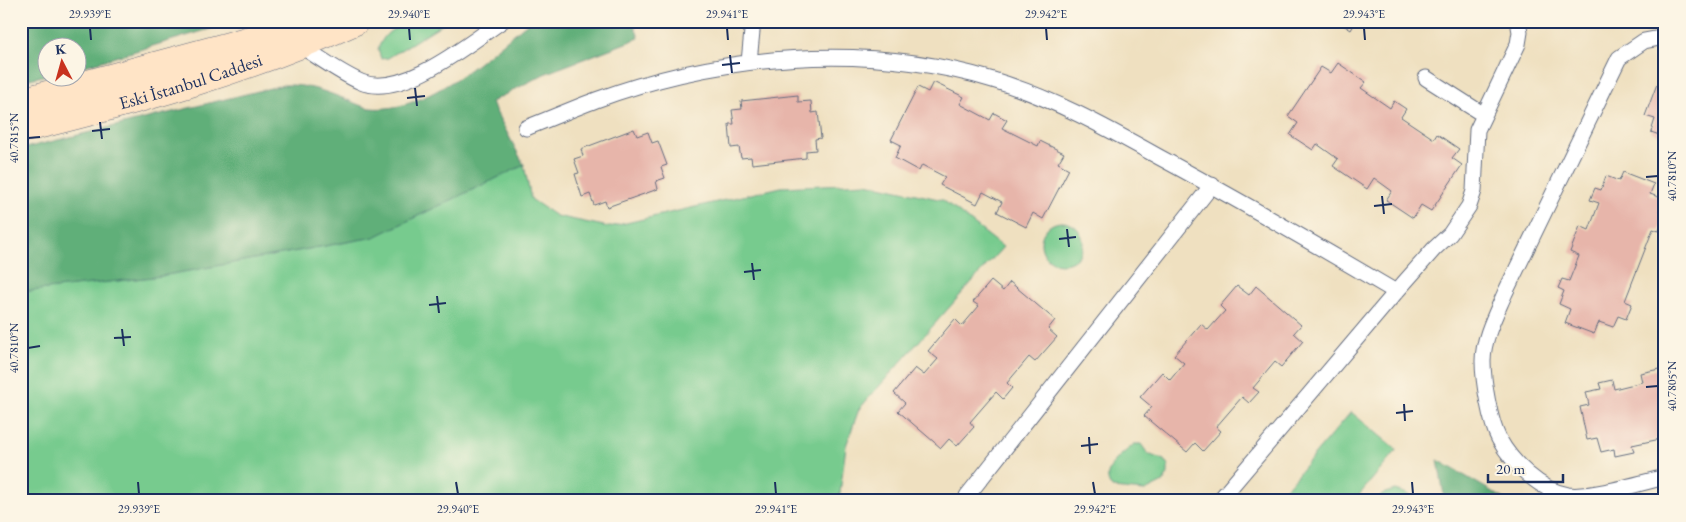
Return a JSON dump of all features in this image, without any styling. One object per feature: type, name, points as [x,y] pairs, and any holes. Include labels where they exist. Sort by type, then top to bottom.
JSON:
[{"type":"main road","name":"Eski İstanbul Caddesi","points":[[21,129],[149,96],[300,34],[355,21]]},
{"type":"main road","name":"Eski İstanbul Caddesi","points":[[21,102],[270,34],[300,34]]},
{"type":"lane","points":[[300,34],[362,82],[379,86],[396,84],[420,74],[502,21]]},
{"type":"lane","points":[[749,62],[753,21]]},
{"type":"lane","points":[[1219,501],[1396,292],[1450,234],[1469,206],[1474,191],[1477,130],[1518,44],[1520,32],[1518,21]]},
{"type":"lane","points":[[1665,37],[1644,41],[1619,58],[1505,293],[1489,333],[1483,361],[1494,428],[1499,439],[1516,462],[1549,488],[1570,495],[1586,494],[1665,477]]},
{"type":"lane","points":[[526,128],[597,100],[661,80],[749,62],[827,57],[918,62],[994,80],[1086,116],[1212,185],[1396,292]]},
{"type":"lane","points":[[1426,78],[1484,115]]},
{"type":"lane","points":[[967,496],[1212,185]]},
{"type":"green space","points":[[21,21],[237,21],[88,65],[88,38],[38,38],[38,77],[21,81]]},
{"type":"green space","points":[[418,21],[447,21],[388,58],[381,59],[378,49],[385,36],[394,29]]},
{"type":"green space","points":[[530,21],[633,21],[639,38],[544,74],[491,102],[524,165],[374,237],[161,276],[21,292],[21,149],[283,85],[315,89],[370,108],[392,107],[414,102],[456,79]]},
{"type":"green space","points":[[524,165],[531,199],[556,216],[609,227],[781,187],[866,183],[943,200],[1003,247],[859,409],[846,446],[839,501],[21,501],[21,292],[161,276],[374,237]]},
{"type":"green space","points":[[1062,222],[1077,228],[1083,243],[1077,258],[1062,264],[1047,258],[1041,243],[1047,228]]},
{"type":"green space","points":[[1351,412],[1397,450],[1354,501],[1287,501],[1280,495]]},
{"type":"green space","points":[[1134,444],[1141,444],[1148,454],[1164,460],[1168,466],[1168,474],[1163,482],[1145,491],[1112,488],[1108,481],[1108,475],[1113,463]]},
{"type":"green space","points":[[1438,460],[1508,501],[1445,501]]},
{"type":"green space","points":[[1395,490],[1408,494],[1413,501],[1376,501],[1382,494]]},
{"type":"building","points":[[1337,21],[1356,21],[1351,30]]},
{"type":"building","points":[[1338,63],[1366,82],[1361,88],[1390,108],[1394,101],[1406,109],[1401,117],[1434,139],[1437,134],[1459,149],[1452,158],[1462,165],[1431,211],[1421,205],[1413,218],[1386,200],[1392,191],[1374,178],[1367,189],[1333,166],[1338,159],[1317,144],[1313,150],[1290,135],[1298,123],[1288,116],[1321,67],[1331,73]]},
{"type":"building","points":[[933,82],[964,97],[960,104],[990,120],[994,113],[1007,120],[1002,128],[1038,146],[1040,141],[1064,153],[1058,163],[1069,169],[1043,219],[1033,213],[1026,227],[997,212],[1002,202],[983,192],[977,204],[940,185],[945,177],[922,165],[919,171],[895,158],[901,145],[891,140],[918,87],[928,92]]},
{"type":"building","points":[[1657,84],[1665,86],[1665,137],[1651,132],[1655,119],[1645,116]]},
{"type":"building","points":[[798,95],[798,102],[811,101],[812,113],[818,112],[821,138],[815,139],[816,150],[806,151],[806,158],[752,164],[751,157],[741,158],[739,147],[731,148],[729,124],[734,124],[732,110],[742,109],[741,101]]},
{"type":"building","points":[[634,129],[637,136],[648,132],[652,143],[658,141],[667,165],[661,167],[665,178],[656,181],[658,189],[607,207],[605,201],[594,205],[590,194],[582,197],[575,174],[579,173],[574,159],[583,156],[581,149]]},
{"type":"building","points":[[1623,172],[1654,184],[1650,194],[1664,199],[1659,211],[1665,214],[1665,216],[1659,231],[1653,229],[1625,301],[1632,304],[1626,319],[1618,316],[1613,327],[1599,322],[1594,334],[1565,323],[1570,309],[1559,304],[1564,291],[1558,288],[1562,279],[1569,281],[1579,256],[1570,252],[1580,226],[1589,230],[1599,203],[1590,200],[1595,188],[1601,190],[1606,176],[1619,181]]},
{"type":"building","points":[[991,281],[1003,291],[1010,282],[1055,320],[1048,329],[1057,337],[1035,362],[1029,357],[1007,383],[1012,388],[1003,399],[996,392],[970,422],[974,427],[957,446],[949,439],[941,448],[898,411],[905,403],[894,393],[915,368],[924,375],[938,359],[928,351],[955,319],[962,326],[979,306],[973,302]]},
{"type":"building","points":[[1237,286],[1249,295],[1256,286],[1301,325],[1294,333],[1303,341],[1281,367],[1275,362],[1253,388],[1259,392],[1249,403],[1242,397],[1216,427],[1221,431],[1203,451],[1195,443],[1187,452],[1144,416],[1152,407],[1140,397],[1162,372],[1170,380],[1184,363],[1174,355],[1201,324],[1208,330],[1225,311],[1220,306]]},
{"type":"building","points":[[1665,368],[1665,438],[1632,445],[1634,452],[1615,456],[1614,449],[1601,452],[1597,438],[1587,440],[1580,407],[1589,405],[1586,392],[1601,389],[1599,383],[1612,380],[1614,389],[1642,382],[1640,373]]}]
